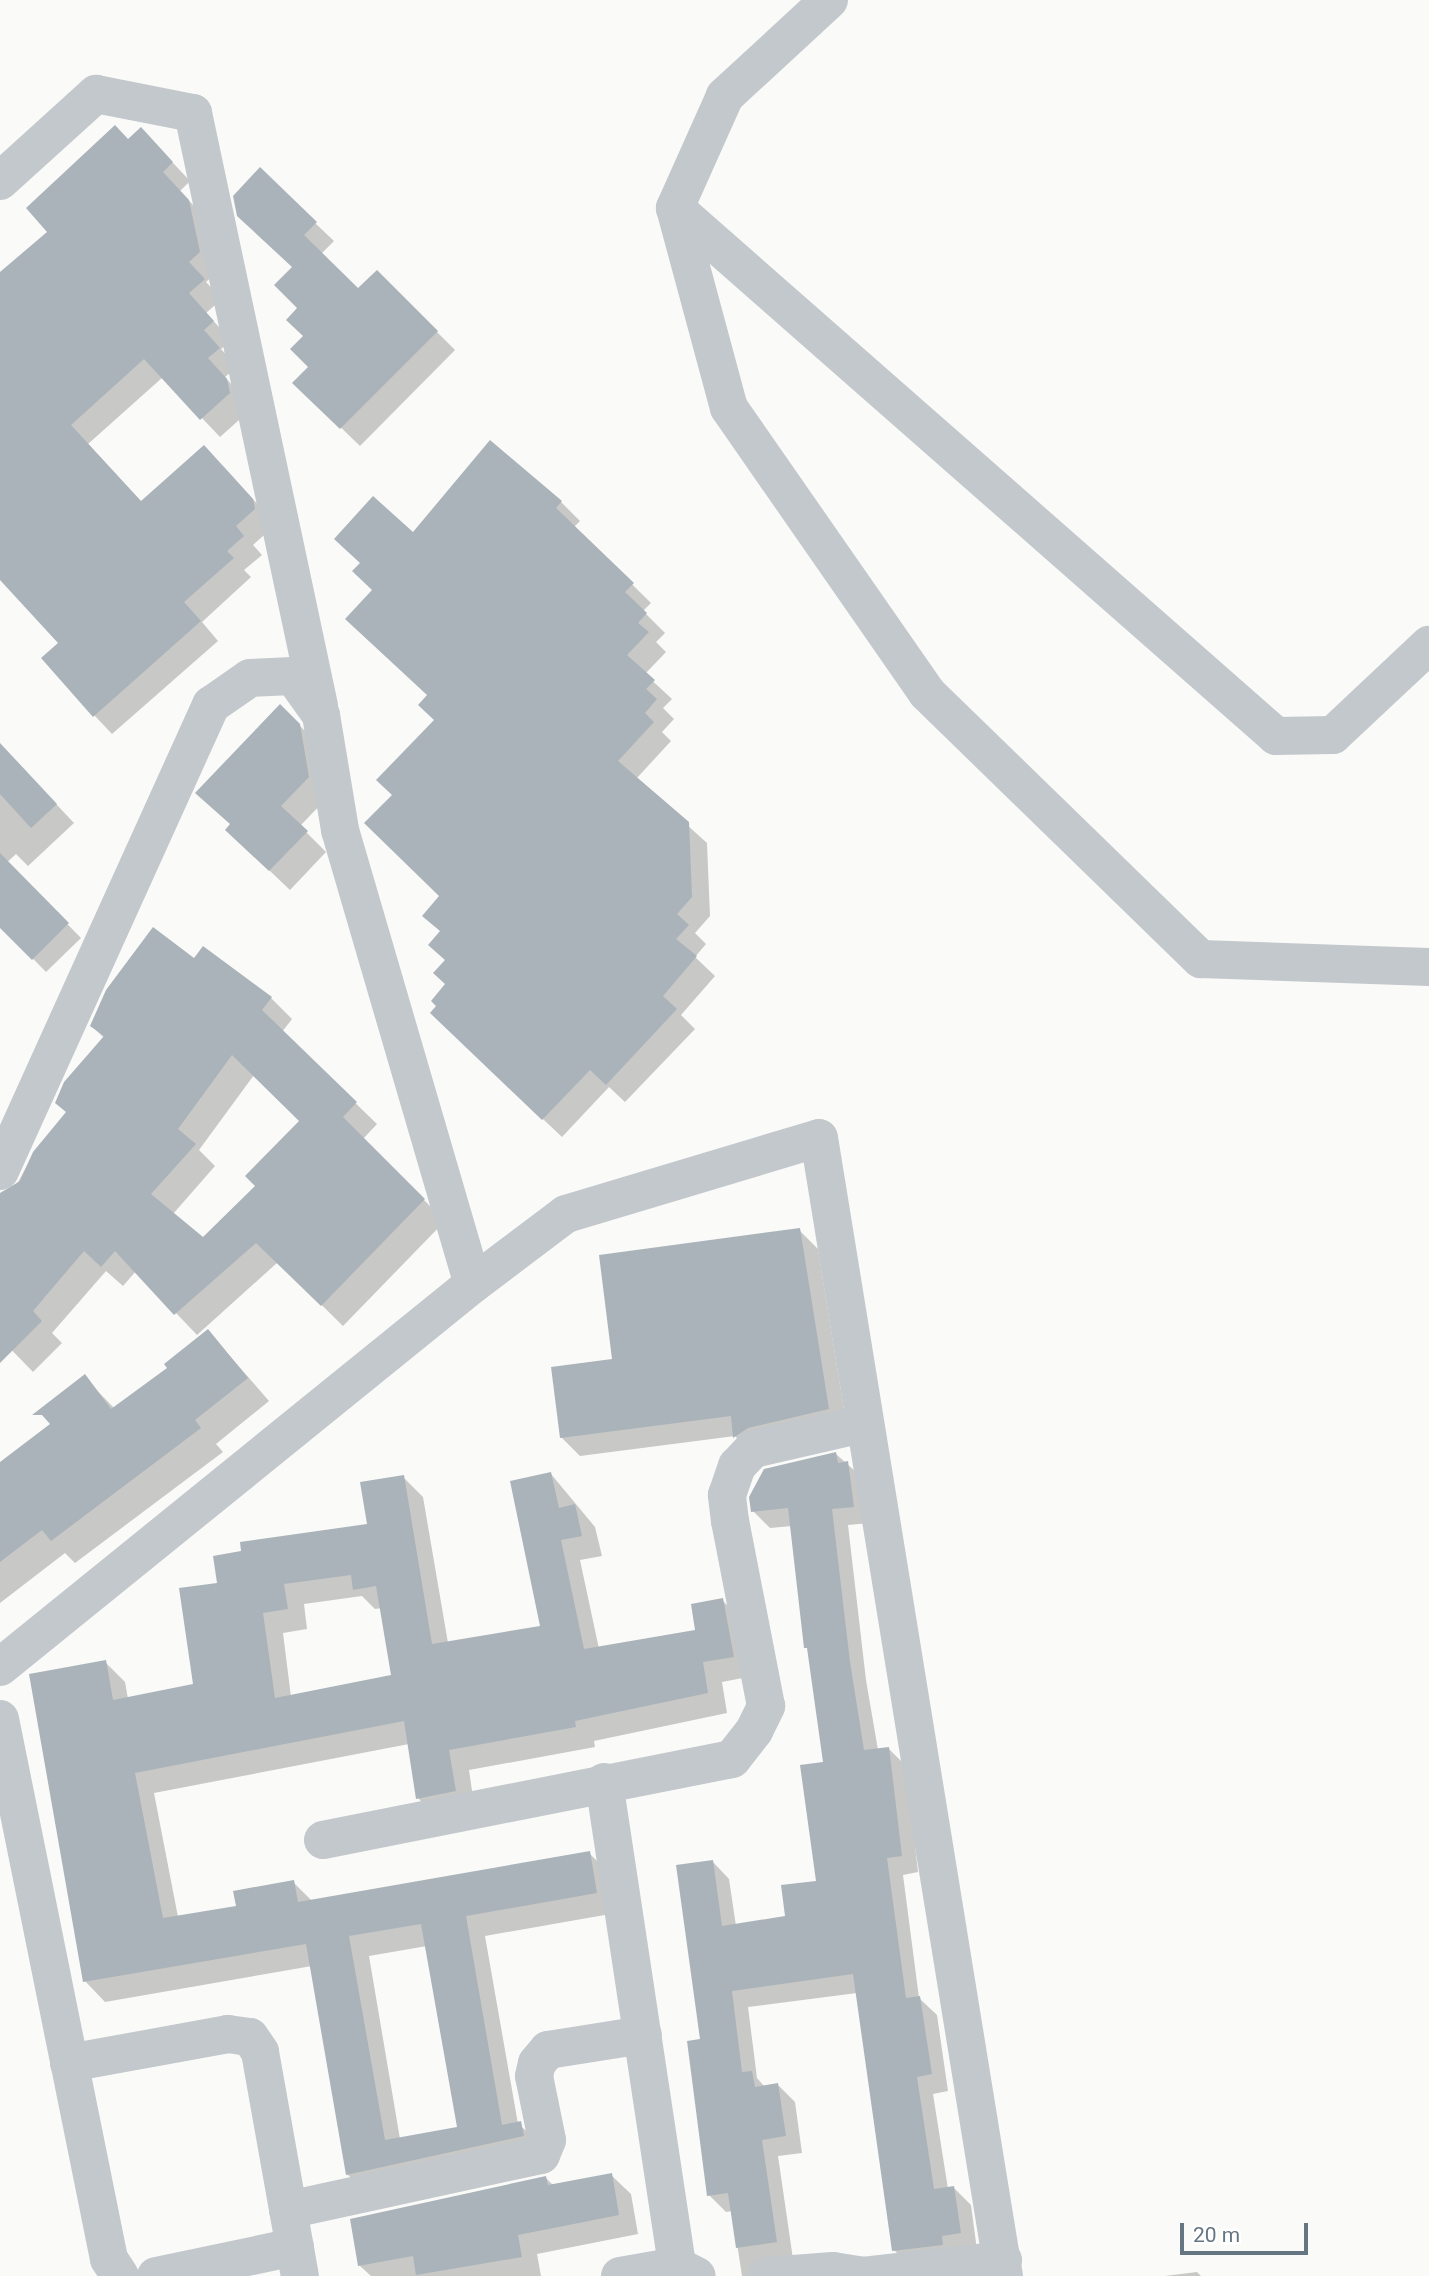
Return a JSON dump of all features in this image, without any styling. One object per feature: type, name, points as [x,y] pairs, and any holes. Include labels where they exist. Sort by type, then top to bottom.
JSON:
[{"type":"street","points":[[830,0],[725,96],[675,208],[729,408],[927,693],[1201,959],[1429,967]]},
{"type":"street","points":[[0,181],[96,94],[192,113],[321,715],[340,830],[472,1284]]},
{"type":"street","points":[[675,208],[1276,736],[1333,735],[1429,645]]},
{"type":"street","points":[[0,1171],[211,705],[250,678],[293,676],[321,715]]},
{"type":"street","points":[[0,1667],[472,1284],[566,1214],[819,1138],[862,1424],[1003,2268],[863,2276],[833,2271],[767,2276]]},
{"type":"street","points":[[323,1840],[604,1782],[732,1759],[754,1731],[766,1706],[727,1494],[734,1476],[753,1449],[862,1424]]},
{"type":"street","points":[[0,1719],[109,2259],[120,2276]]},
{"type":"street","points":[[604,1782],[643,2035],[687,2271],[621,2276]]},
{"type":"street","points":[[69,2063],[228,2034],[250,2037],[260,2052],[294,2244]]},
{"type":"street","points":[[156,2276],[294,2244],[541,2155],[547,2140],[534,2077],[537,2063],[548,2050],[643,2035]]},
{"type":"building","points":[[115,125],[128,139],[141,127],[173,162],[163,172],[189,200],[200,252],[189,262],[205,279],[189,293],[214,321],[204,330],[220,348],[208,358],[227,379],[230,393],[200,420],[144,359],[71,425],[141,501],[204,445],[253,499],[255,509],[236,526],[244,536],[227,551],[234,558],[184,602],[201,621],[93,717],[41,658],[58,643],[0,580],[0,272],[47,232],[26,208]]},
{"type":"building","points":[[260,167],[317,222],[304,235],[358,288],[377,270],[438,331],[340,429],[292,383],[308,367],[290,349],[303,336],[286,320],[297,308],[274,285],[292,267],[237,216],[233,196]]},
{"type":"building","points":[[490,440],[562,501],[556,508],[634,583],[625,592],[647,613],[638,623],[649,632],[627,655],[655,680],[646,689],[657,699],[645,713],[654,722],[618,761],[689,822],[692,897],[677,914],[689,925],[676,939],[697,956],[663,996],[677,1009],[606,1085],[590,1070],[542,1120],[430,1013],[436,1006],[431,1001],[445,984],[433,973],[445,960],[428,945],[440,931],[422,916],[439,896],[364,823],[392,795],[376,780],[434,720],[418,705],[427,695],[345,619],[372,590],[352,571],[360,563],[334,539],[373,496],[413,532]]},
{"type":"building","points":[[280,704],[300,724],[309,777],[281,806],[308,831],[269,871],[225,830],[230,824],[195,793]]},
{"type":"building","points":[[0,743],[57,804],[31,828],[0,794]]},
{"type":"building","points":[[0,853],[69,923],[32,960],[0,928]]},
{"type":"building","points":[[153,927],[194,958],[203,946],[272,997],[262,1010],[357,1102],[343,1117],[425,1199],[321,1306],[256,1243],[174,1315],[115,1251],[101,1267],[84,1251],[33,1311],[42,1321],[0,1363],[0,1193],[20,1181],[33,1152],[66,1112],[55,1103],[64,1082],[104,1036],[90,1026],[106,990]],"holes":[[[232,1055],[299,1121],[245,1176],[255,1186],[203,1237],[151,1194],[196,1144],[178,1129]]]},
{"type":"building","points":[[800,1228],[829,1409],[748,1428],[733,1438],[731,1416],[560,1438],[551,1367],[612,1359],[599,1255]]},
{"type":"building","points":[[208,1329],[248,1378],[195,1420],[201,1428],[51,1541],[42,1530],[0,1562],[0,1462],[50,1424],[42,1415],[32,1415],[85,1374],[111,1409],[167,1368],[164,1364]]},
{"type":"building","points":[[836,1452],[838,1463],[848,1461],[854,1507],[832,1509],[850,1662],[864,1750],[889,1747],[902,1856],[887,1858],[906,1998],[920,1996],[932,2074],[917,2077],[934,2189],[954,2186],[961,2233],[942,2236],[943,2245],[892,2251],[853,1974],[732,1991],[742,2072],[752,2071],[755,2087],[778,2083],[786,2136],[762,2140],[777,2242],[736,2248],[728,2193],[707,2196],[687,2041],[700,2039],[676,1865],[713,1860],[722,1926],[785,1916],[781,1885],[816,1881],[800,1765],[823,1762],[807,1648],[804,1648],[788,1508],[751,1512],[749,1497],[764,1469]]},
{"type":"building","points":[[551,1472],[559,1508],[575,1504],[582,1536],[561,1540],[584,1649],[695,1630],[691,1604],[723,1598],[734,1657],[703,1662],[708,1693],[575,1721],[576,1727],[449,1750],[456,1791],[416,1799],[404,1721],[135,1773],[163,1918],[236,1906],[233,1891],[294,1880],[298,1902],[590,1851],[597,1893],[466,1916],[502,2125],[521,2121],[524,2136],[346,2175],[306,1944],[83,1982],[29,1674],[106,1660],[113,1700],[193,1684],[179,1588],[217,1583],[213,1556],[241,1551],[240,1542],[367,1524],[360,1482],[404,1475],[432,1644],[540,1626],[510,1481]],"holes":[[[351,1575],[353,1590],[376,1586],[391,1675],[275,1698],[263,1613],[288,1609],[284,1584]],[[421,1924],[457,2127],[385,2140],[349,1936]]]},
{"type":"building","points":[[612,2173],[619,2215],[518,2235],[522,2257],[416,2275],[413,2256],[358,2266],[350,2219],[546,2176],[548,2185]]}]
